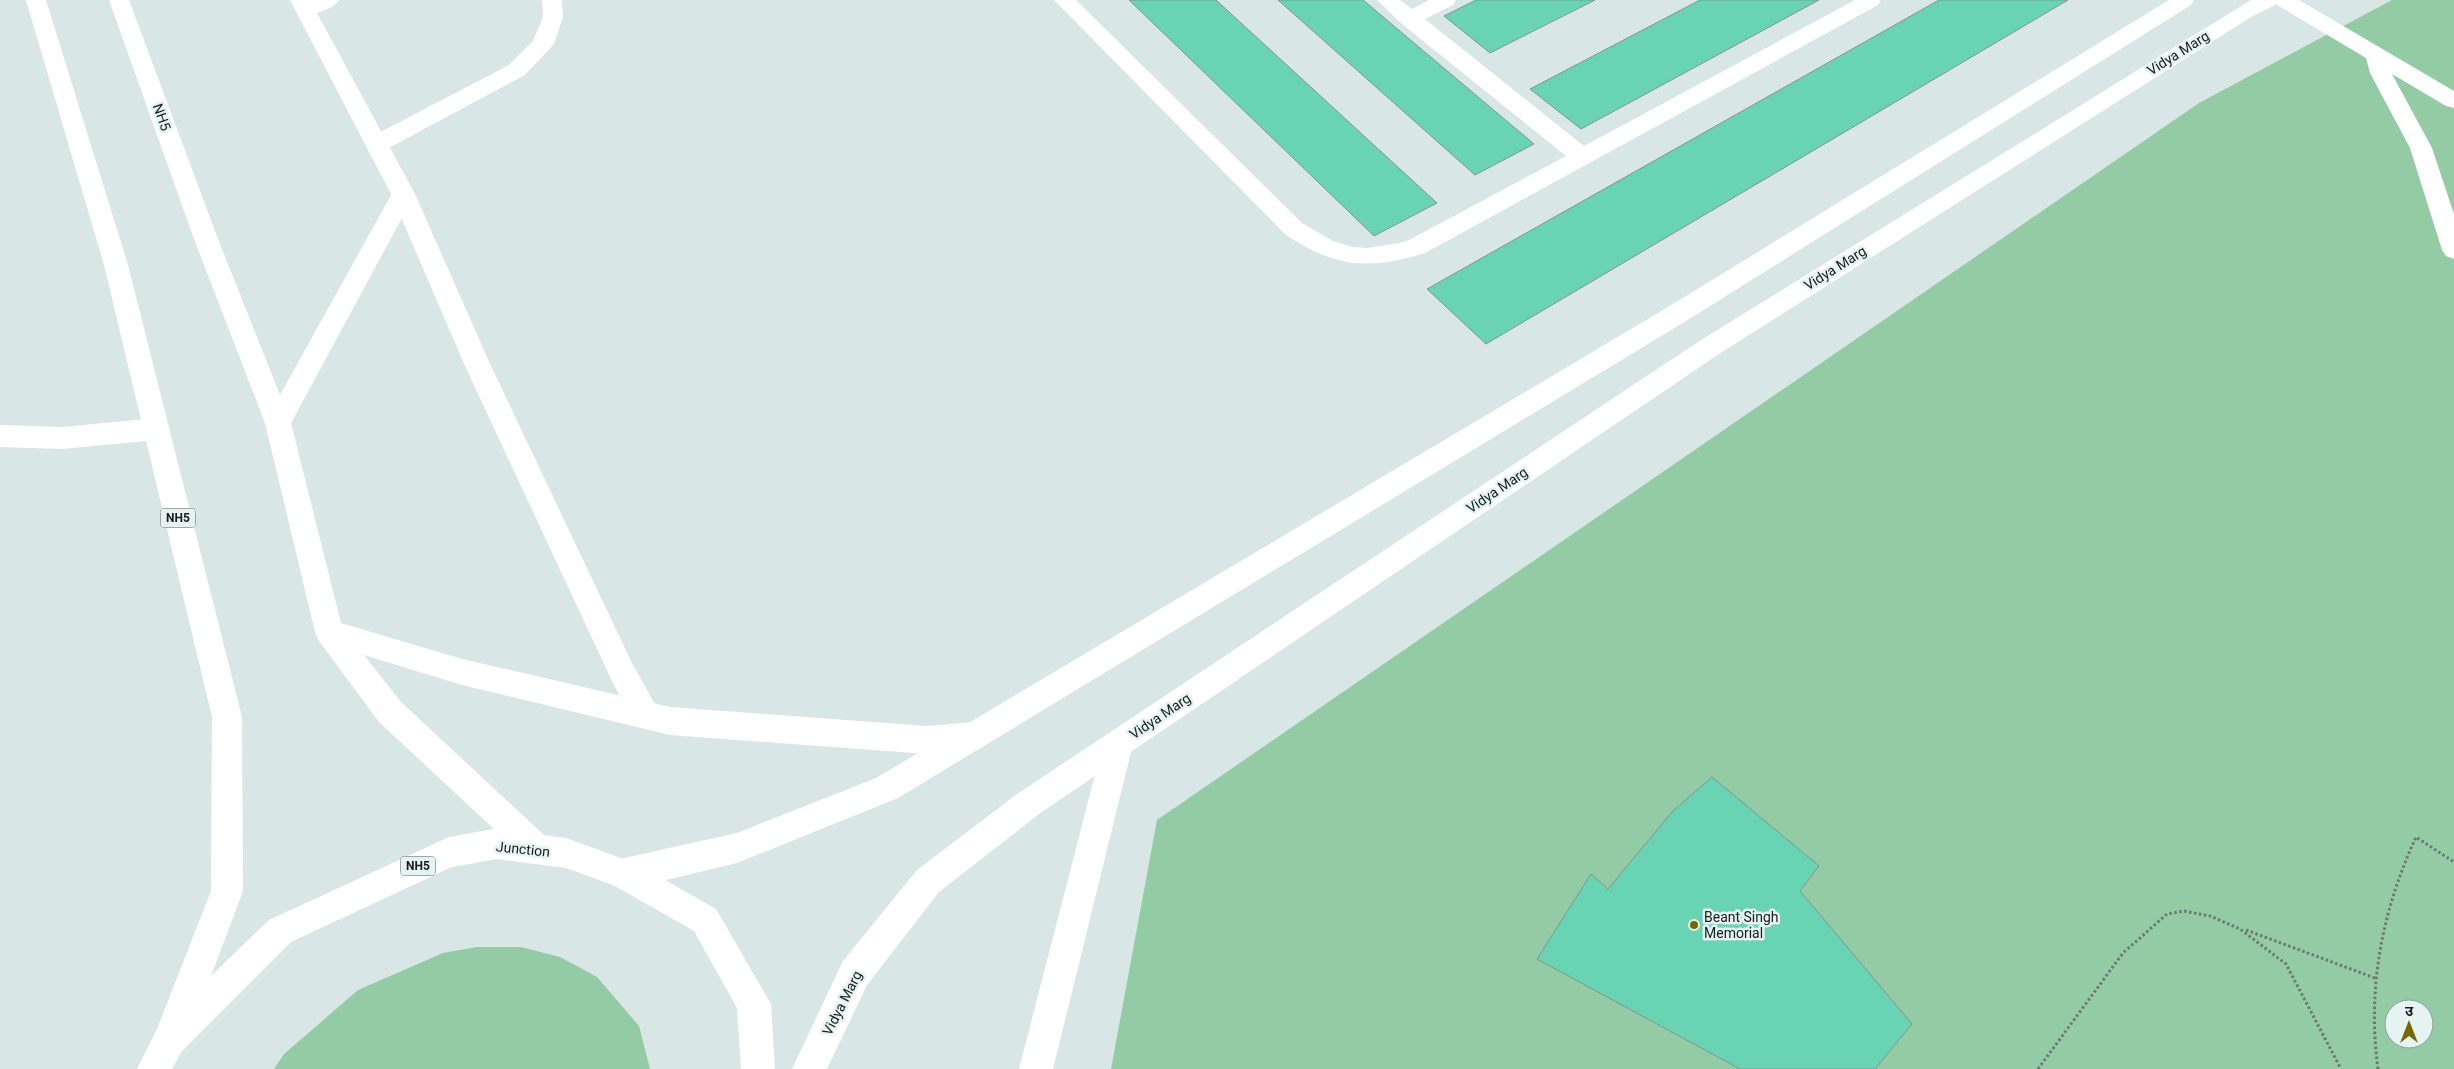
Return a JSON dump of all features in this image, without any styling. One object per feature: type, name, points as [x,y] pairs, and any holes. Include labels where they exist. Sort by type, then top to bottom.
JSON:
[{"type":"main road","name":"NH5","points":[[36,0],[116,265],[227,717],[227,891],[170,1039]]},
{"type":"main road","name":"NH5","points":[[119,0],[206,239],[278,423],[329,632],[390,712],[538,850]]},
{"type":"main road","points":[[329,0],[302,4],[403,194],[478,366],[622,672],[646,715]]},
{"type":"main road","points":[[377,144],[517,70],[542,44],[553,17],[552,0]]},
{"type":"main road","points":[[1064,0],[1294,229],[1315,244],[1333,251],[1373,257],[1388,256],[1417,247],[1871,0]]},
{"type":"main road","points":[[1387,0],[1583,157]]},
{"type":"main road","points":[[1409,19],[1446,0]]},
{"type":"main road","points":[[624,874],[737,848],[887,788],[1677,314],[2184,0]]},
{"type":"main road","name":"Vidya Marg","points":[[810,1069],[855,972],[928,881],[1028,804],[1710,347],[2235,17],[2268,0]]},
{"type":"main road","points":[[2284,0],[2454,100]]},
{"type":"main road","points":[[2376,54],[2381,73],[2421,148],[2454,250]]},
{"type":"main road","points":[[278,423],[403,194]]},
{"type":"main road","points":[[0,436],[62,438],[157,429]]},
{"type":"main road","points":[[329,632],[462,672],[670,721],[927,740],[974,736]]},
{"type":"main road","points":[[1036,1069],[1118,744]]},
{"type":"main road","name":"Junction","points":[[154,1069],[170,1039],[280,931],[449,852],[497,844],[566,854],[624,874],[705,920],[754,1004],[758,1069]]},
{"type":"path","points":[[2378,1069],[2376,1055],[2376,978],[2386,918],[2407,855],[2416,838],[2454,862]]},
{"type":"path","points":[[2038,1069],[2123,953],[2167,914],[2184,911],[2210,916],[2240,929],[2376,978]]},
{"type":"path","points":[[2240,929],[2286,964],[2341,1069]]},
{"type":"green space","points":[[2392,0],[2454,0],[2454,1069],[1111,1069],[1157,820],[2199,103]]},
{"type":"green space","points":[[477,947],[521,947],[560,957],[597,977],[639,1026],[650,1069],[274,1069],[284,1054],[358,990],[443,953]]},
{"type":"building","points":[[1129,0],[1216,0],[1437,203],[1374,236]]},
{"type":"building","points":[[1278,0],[1363,0],[1534,144],[1475,175]]},
{"type":"building","points":[[1476,0],[1595,0],[1490,53],[1444,16]]},
{"type":"building","points":[[1700,0],[1819,0],[1581,129],[1530,89]]},
{"type":"building","points":[[1939,0],[2068,0],[1486,344],[1427,289]]},
{"type":"building","name":"Beant Singh Memorial","points":[[1712,777],[1819,866],[1800,891],[1912,1024],[1875,1069],[1740,1069],[1537,959],[1591,874],[1608,889],[1672,812]]},
{"type":"place","name":"Beant Singh Memorial","points":[[1694,925]]}]
